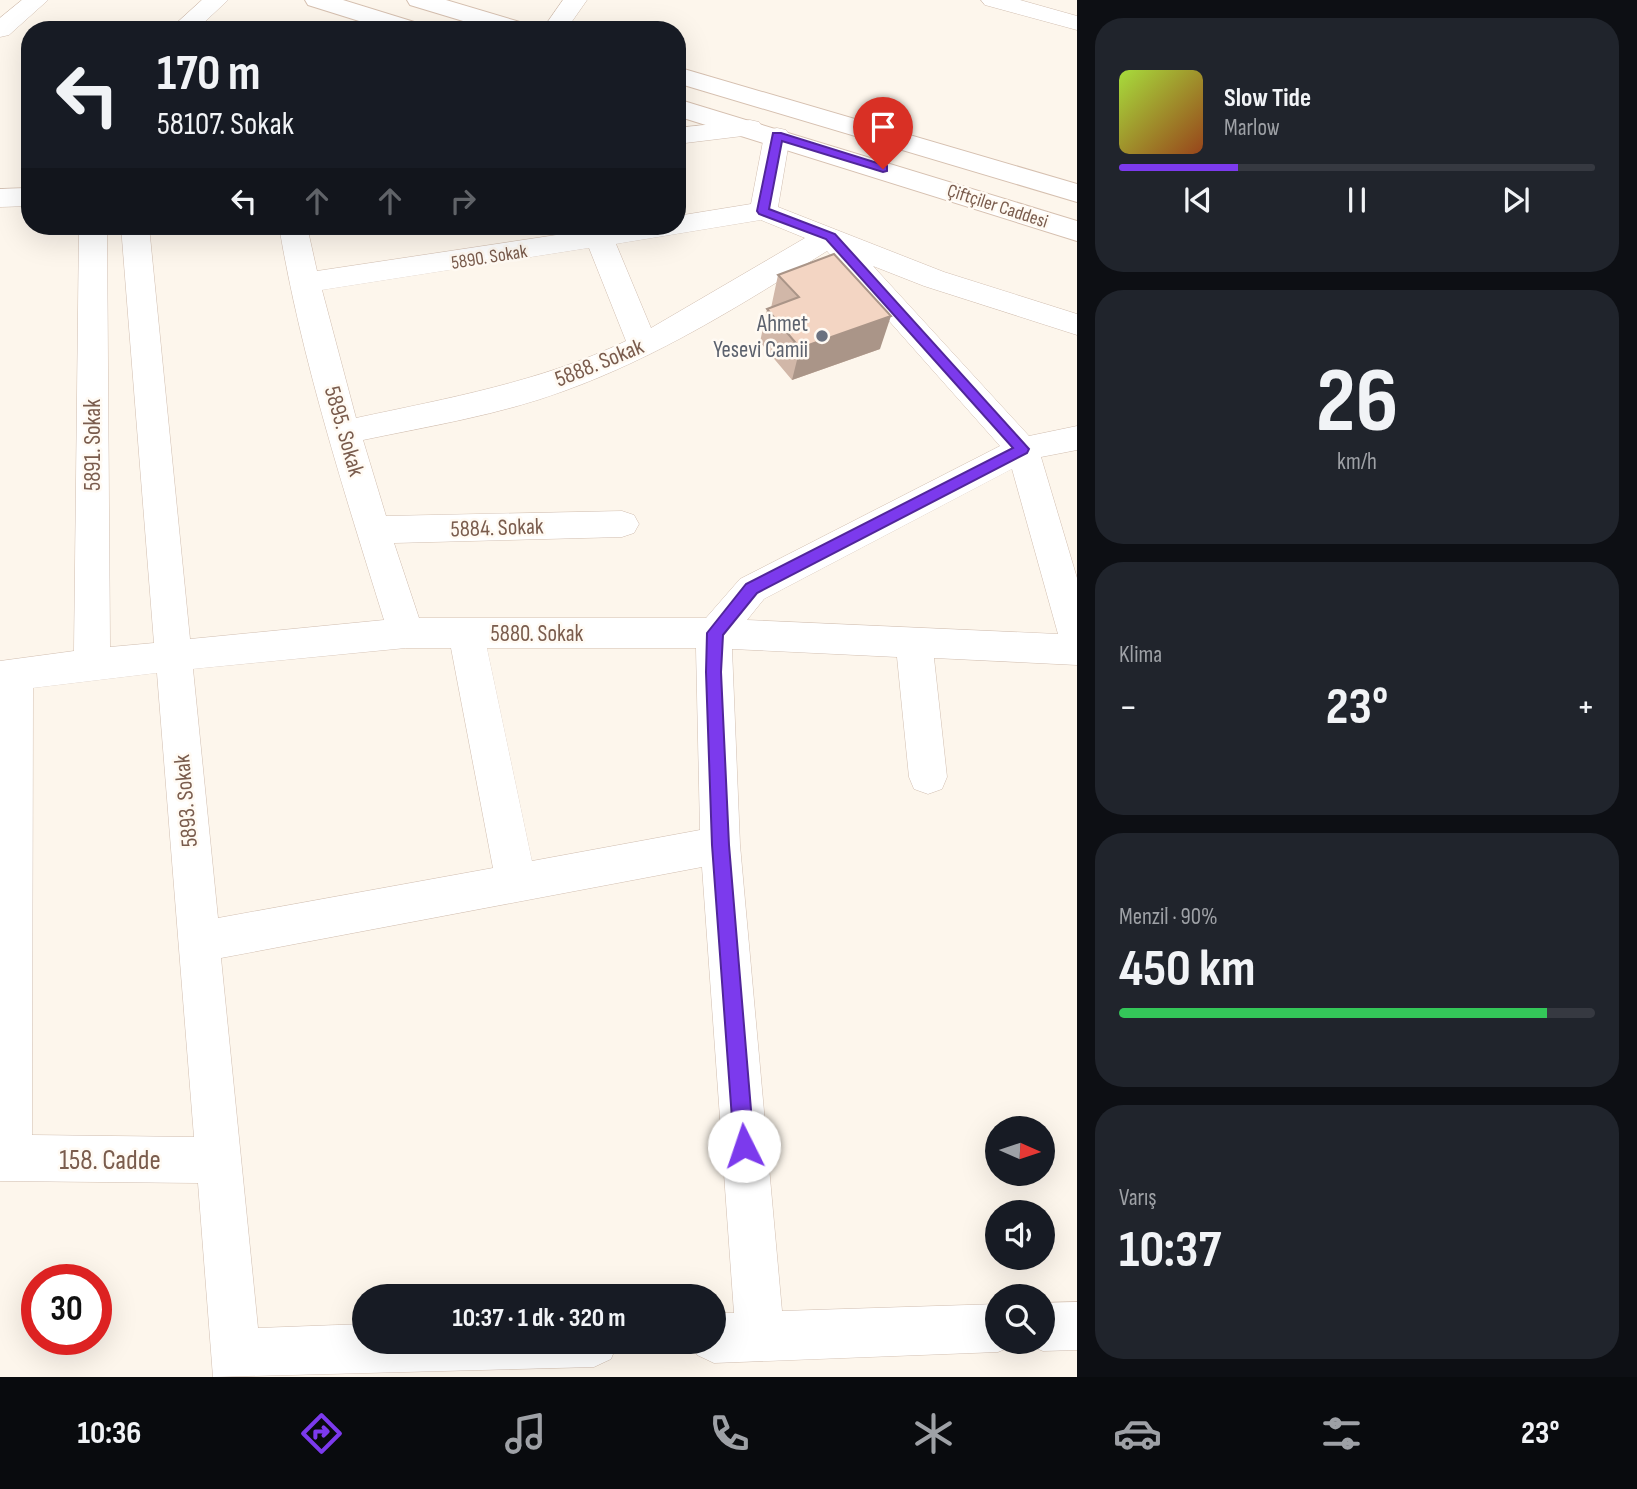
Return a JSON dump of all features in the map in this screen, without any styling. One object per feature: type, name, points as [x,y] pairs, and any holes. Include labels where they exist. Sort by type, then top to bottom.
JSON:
[{"type":"street","points":[[0,30],[36,0]]},
{"type":"street","points":[[192,21],[216,0]]},
{"type":"street","points":[[317,0],[386,21]]},
{"type":"street","points":[[419,0],[490,21]]},
{"type":"street","points":[[560,21],[575,0]]},
{"type":"street","points":[[993,0],[1077,23]]},
{"type":"street","name":"Çiftçiler Caddesi","points":[[686,78],[1077,193]]},
{"type":"street","name":"Çiftçiler Caddesi","points":[[686,110],[1077,231]]},
{"type":"street","points":[[686,135],[750,128]]},
{"type":"street","points":[[777,136],[763,211],[934,279],[1077,325]]},
{"type":"street","points":[[0,198],[21,197]]},
{"type":"street","name":"5890. Sokak","points":[[686,223],[763,211]]},
{"type":"street","name":"5891. Sokak","points":[[92,664],[93,235]]},
{"type":"street","name":"5893. Sokak","points":[[136,235],[237,1365]]},
{"type":"street","name":"5895. Sokak","points":[[295,235],[304,283],[345,432],[406,633]]},
{"type":"street","name":"5890. Sokak","points":[[304,283],[617,235]]},
{"type":"street","points":[[830,236],[1022,449],[1077,638]]},
{"type":"street","name":"5888. Sokak","points":[[345,432],[508,397],[565,378],[691,322],[830,236]]},
{"type":"street","points":[[599,238],[643,345]]},
{"type":"street","points":[[985,1328],[737,1338],[713,672],[715,633],[752,589],[1022,449],[1077,438]]},
{"type":"street","name":"5884. Sokak","points":[[373,530],[622,523]]},
{"type":"street","name":"5880. Sokak","points":[[7,676],[92,664],[406,633],[715,633],[1077,650]]},
{"type":"street","points":[[466,633],[516,883]]},
{"type":"street","points":[[914,642],[928,777]]},
{"type":"street","points":[[4,1158],[7,676]]},
{"type":"street","points":[[198,942],[720,845]]},
{"type":"street","name":"158. Cadde","points":[[4,1158],[220,1160]]},
{"type":"street","points":[[1055,1327],[1077,1326]]},
{"type":"street","points":[[237,1365],[408,1354]]},
{"type":"building","points":[[834,254],[891,316],[800,348],[767,309],[799,297],[778,275]]},
{"type":"place","name":"Ahmet Yesevi Camii","points":[[822,336]]},
{"type":"route","points":[[744,1146],[720,845],[713,672],[715,633],[752,589],[1022,449],[830,236],[763,211],[777,136],[883,169]]}]
